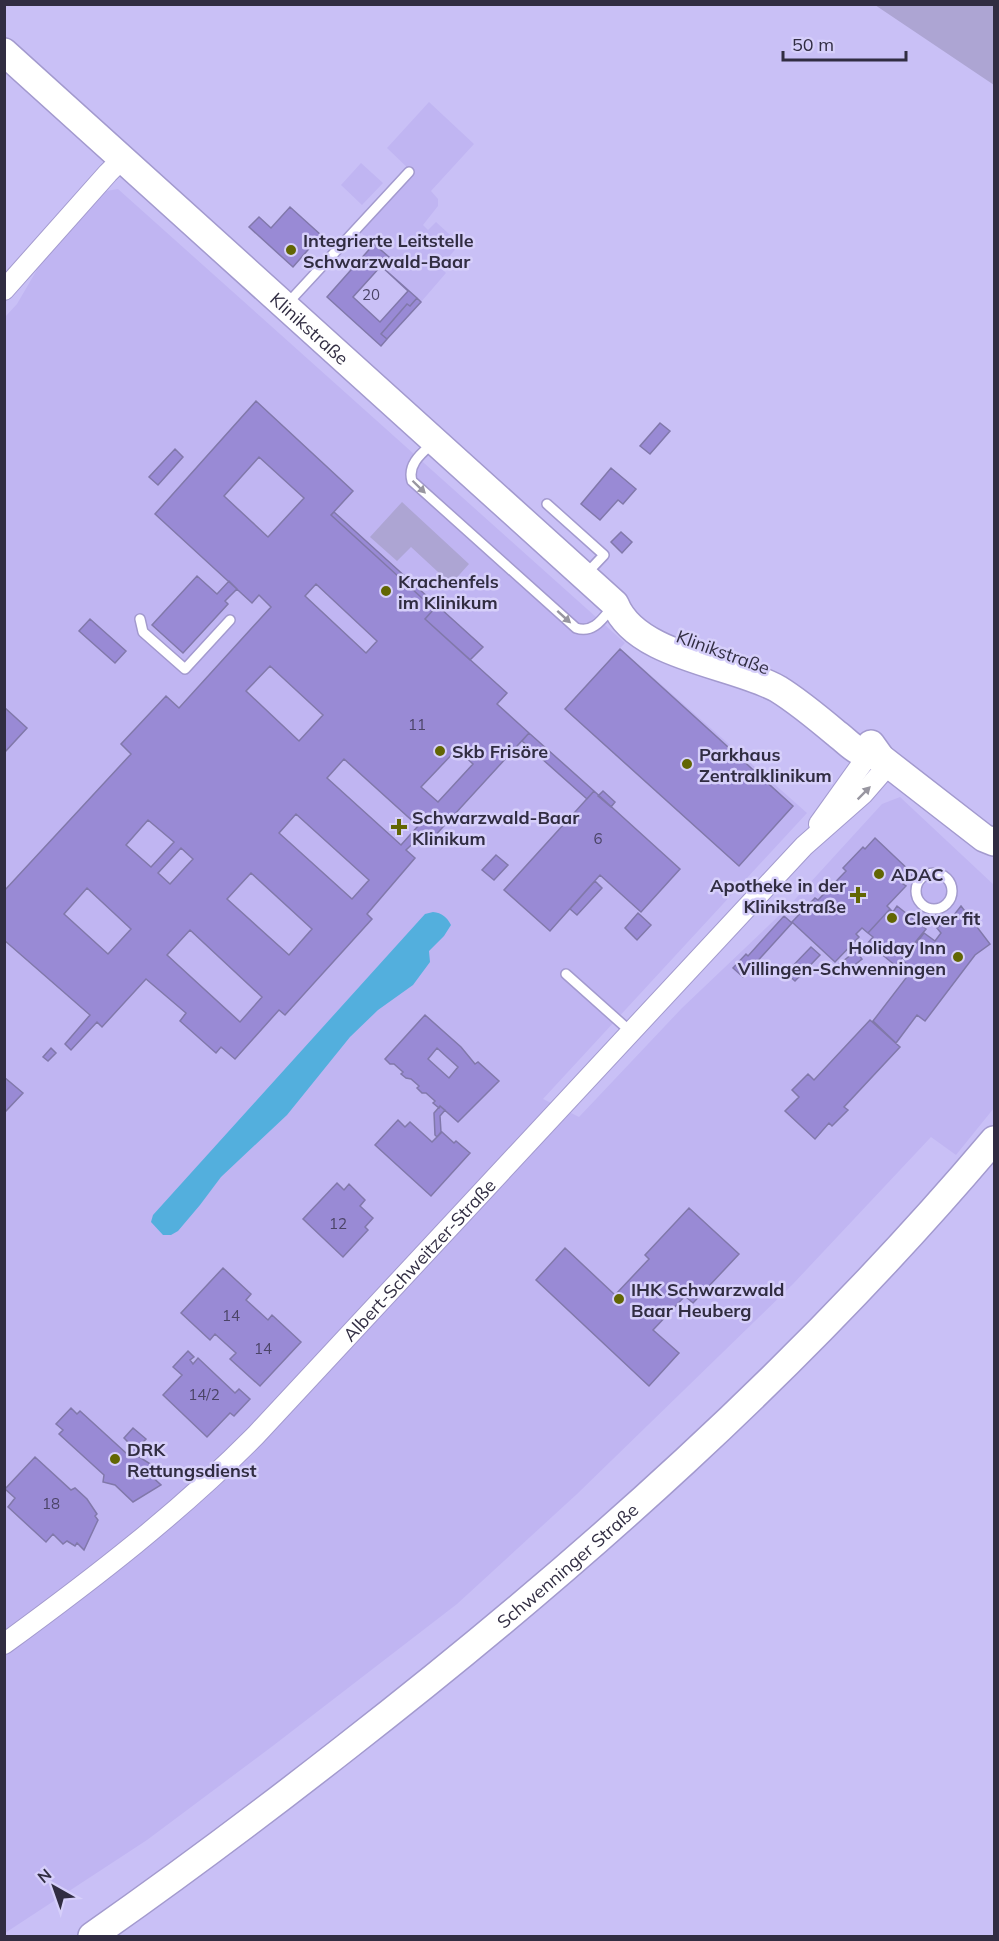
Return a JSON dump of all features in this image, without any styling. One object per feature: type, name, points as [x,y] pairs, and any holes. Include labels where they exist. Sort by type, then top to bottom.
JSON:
[{"type":"street","name":"Klinikstraße","points":[[4,52],[615,604],[626,602],[665,630],[699,646],[769,667],[797,683],[868,740],[880,759],[991,844]]},
{"type":"street","points":[[4,290],[123,159]]},
{"type":"street","name":"Albert-Schweitzer-Straße","points":[[4,1644],[128,1551],[210,1481],[256,1435],[804,846],[837,796],[880,759]]},
{"type":"street","name":"Schwenninger Straße","points":[[92,1936],[181,1875],[437,1677],[554,1579],[683,1462],[834,1317],[927,1218],[994,1140]]},
{"type":"lane","points":[[286,306],[409,172]]},
{"type":"lane","points":[[435,441],[412,466],[410,473],[412,481],[576,628],[585,631],[593,628],[615,604]]},
{"type":"lane","points":[[547,504],[604,555],[584,576]]},
{"type":"lane","points":[[140,619],[143,632],[185,669],[230,620]]},
{"type":"lane","points":[[928,874],[940,874],[949,881],[951,887],[950,899],[941,907],[930,908],[920,902],[917,897],[916,886],[928,874]]},
{"type":"lane","points":[[566,974],[631,1032]]},
{"type":"shaded area","points":[[875,5],[994,5],[994,85]]},
{"type":"shaded area","points":[[429,102],[474,144],[431,191],[438,199],[438,206],[423,225],[428,230],[436,222],[460,244],[440,267],[446,273],[421,302],[381,266],[389,257],[360,232],[414,174],[387,148]]},
{"type":"shaded area","points":[[361,163],[383,183],[362,205],[341,185]]},
{"type":"shaded area","points":[[118,189],[625,643],[620,648],[807,813],[543,1099],[579,1117],[682,1008],[787,908],[882,804],[900,797],[994,885],[994,1108],[956,1155],[931,1137],[793,1284],[577,1494],[457,1604],[147,1840],[5,1933],[5,317],[17,304],[42,261],[106,191]]},
{"type":"shaded area","points":[[402,502],[469,564],[451,584],[411,547],[397,561],[370,537]]},
{"type":"water","points":[[433,912],[444,916],[451,925],[429,951],[430,962],[413,985],[378,1010],[350,1037],[287,1115],[221,1177],[178,1231],[171,1235],[163,1235],[151,1222],[153,1215],[425,914]]},
{"type":"building","name":"Integrierte Leitstelle Schwarzwald-Baar","points":[[290,207],[321,235],[293,267],[249,227],[259,217],[271,228]]},
{"type":"building","points":[[374,244],[389,257],[381,266],[417,298],[410,306],[407,304],[381,334],[387,339],[381,346],[327,297]]},
{"type":"building","points":[[381,266],[408,291],[380,322],[353,297]]},
{"type":"building","points":[[417,298],[421,302],[387,339],[381,334],[407,304],[410,306]]},
{"type":"building","points":[[256,401],[353,491],[331,515],[434,609],[425,619],[507,693],[497,704],[529,733],[432,839],[425,832],[406,850],[415,858],[367,914],[372,919],[285,1015],[279,1010],[235,1059],[221,1047],[216,1053],[180,1021],[186,1013],[146,979],[102,1027],[97,1022],[71,1050],[65,1044],[90,1015],[4,940],[4,891],[131,754],[121,744],[166,696],[179,708],[271,607],[259,595],[252,603],[155,514]],"holes":[[[259,457],[304,498],[268,537],[224,496]],[[316,584],[377,641],[366,653],[305,596]],[[270,666],[323,715],[299,741],[246,691]],[[457,749],[473,764],[438,802],[421,787]],[[344,759],[418,826],[401,845],[327,778]],[[296,814],[369,880],[352,899],[279,833]],[[148,820],[174,842],[151,867],[126,845]],[[181,848],[193,859],[170,884],[158,873]],[[251,873],[312,929],[289,955],[227,899]],[[87,888],[131,929],[108,954],[64,914]],[[190,930],[262,997],[240,1022],[167,955]]]},
{"type":"building","points":[[660,423],[670,431],[650,454],[640,446]]},
{"type":"building","points":[[175,449],[183,457],[158,485],[149,477]]},
{"type":"building","points":[[611,468],[636,489],[623,504],[618,500],[600,520],[581,504]]},
{"type":"building","points":[[334,512],[483,647],[470,660],[425,619],[434,609],[331,515]]},
{"type":"building","points":[[621,532],[632,542],[622,553],[611,542]]},
{"type":"building","points":[[197,576],[217,594],[229,581],[237,589],[225,601],[228,604],[183,653],[152,625]]},
{"type":"building","points":[[90,619],[126,651],[115,663],[79,631]]},
{"type":"building","name":"Parkhaus Zentralklinikum","points":[[620,649],[793,806],[739,866],[565,709]]},
{"type":"building","points":[[4,707],[27,728],[4,753]]},
{"type":"building","points":[[529,733],[594,791],[587,799],[522,741]]},
{"type":"building","points":[[594,791],[680,869],[641,912],[600,875],[550,931],[504,890]]},
{"type":"building","points":[[603,791],[615,802],[611,807],[598,796]]},
{"type":"building","points":[[875,838],[913,874],[903,884],[906,886],[887,906],[890,909],[868,933],[862,928],[856,934],[859,937],[835,962],[792,922],[815,898],[818,900],[846,871],[843,868]]},
{"type":"building","points":[[496,855],[508,865],[494,880],[482,870]]},
{"type":"building","points":[[595,881],[602,888],[577,915],[570,909]]},
{"type":"building","points":[[897,906],[926,929],[896,966],[868,943],[873,937],[868,933],[890,909],[893,912]]},
{"type":"building","points":[[961,906],[990,944],[975,955],[925,1021],[917,1015],[896,1043],[873,1021],[913,969],[903,961],[924,933],[935,941],[941,933],[937,928],[945,921],[947,924]]},
{"type":"building","points":[[638,913],[651,925],[637,940],[625,928]]},
{"type":"building","points":[[784,916],[792,923],[743,977],[733,968],[746,954],[748,956]]},
{"type":"building","points":[[811,947],[820,955],[795,981],[786,973]]},
{"type":"building","points":[[856,951],[862,959],[841,976],[834,968]]},
{"type":"building","points":[[425,1015],[461,1047],[475,1064],[478,1062],[499,1081],[458,1122],[440,1106],[439,1108],[433,1103],[435,1101],[426,1093],[422,1093],[417,1088],[419,1086],[411,1079],[401,1074],[403,1072],[394,1064],[390,1064],[385,1059]],"holes":[[[437,1048],[458,1067],[449,1078],[428,1059]]]},
{"type":"building","points":[[870,1020],[900,1047],[844,1107],[848,1110],[832,1126],[829,1123],[815,1139],[785,1111],[799,1097],[792,1090],[808,1074],[814,1080]]},
{"type":"building","points":[[51,1048],[56,1053],[48,1061],[43,1057]]},
{"type":"building","points":[[4,1077],[23,1093],[4,1113]]},
{"type":"building","points":[[440,1106],[445,1110],[440,1116],[441,1132],[437,1137],[434,1113]]},
{"type":"building","points":[[398,1120],[405,1127],[410,1122],[432,1142],[442,1132],[470,1153],[431,1196],[375,1145]]},
{"type":"building","points":[[337,1183],[344,1190],[349,1184],[365,1200],[360,1206],[373,1218],[365,1227],[368,1230],[343,1257],[303,1219]]},
{"type":"building","name":"IHK Schwarzwald Baar Heuberg","points":[[689,1208],[739,1254],[693,1303],[685,1296],[653,1330],[679,1353],[649,1386],[536,1280],[565,1248],[615,1295],[649,1259],[645,1255]]},
{"type":"building","points":[[223,1268],[251,1294],[246,1300],[268,1320],[272,1315],[301,1342],[260,1386],[230,1359],[236,1353],[215,1334],[210,1340],[181,1313]]},
{"type":"building","points":[[188,1351],[194,1357],[190,1360],[193,1364],[198,1358],[235,1393],[239,1389],[250,1399],[234,1416],[230,1413],[207,1437],[163,1395],[182,1375],[173,1367]]},
{"type":"building","name":"DRK Rettungsdienst","points":[[71,1408],[77,1414],[80,1411],[126,1453],[132,1446],[124,1438],[133,1428],[146,1439],[133,1453],[152,1465],[148,1473],[161,1485],[133,1502],[115,1485],[103,1482],[104,1475],[59,1434],[63,1430],[56,1424]]},
{"type":"building","points":[[35,1457],[71,1490],[75,1488],[87,1499],[97,1514],[95,1516],[98,1520],[84,1550],[77,1543],[75,1546],[67,1541],[63,1544],[53,1534],[46,1542],[8,1507],[15,1498],[5,1489]]},
{"type":"place","name":"Integrierte Leitstelle Schwarzwald-Baar","points":[[291,250]]},
{"type":"place","name":"Krachenfels im Klinikum","points":[[386,591]]},
{"type":"place","name":"Skb Frisöre","points":[[440,751]]},
{"type":"place","name":"Parkhaus Zentralklinikum","points":[[687,764]]},
{"type":"place","name":"Schwarzwald-Baar Klinikum","points":[[399,827]]},
{"type":"place","name":"ADAC","points":[[879,874]]},
{"type":"place","name":"Apotheke in der Klinikstraße","points":[[858,895]]},
{"type":"place","name":"Clever fit","points":[[892,918]]},
{"type":"place","name":"Holiday Inn Villingen-Schwenningen","points":[[958,957]]},
{"type":"place","name":"IHK Schwarzwald Baar Heuberg","points":[[619,1299]]},
{"type":"place","name":"DRK Rettungsdienst","points":[[115,1459]]}]
